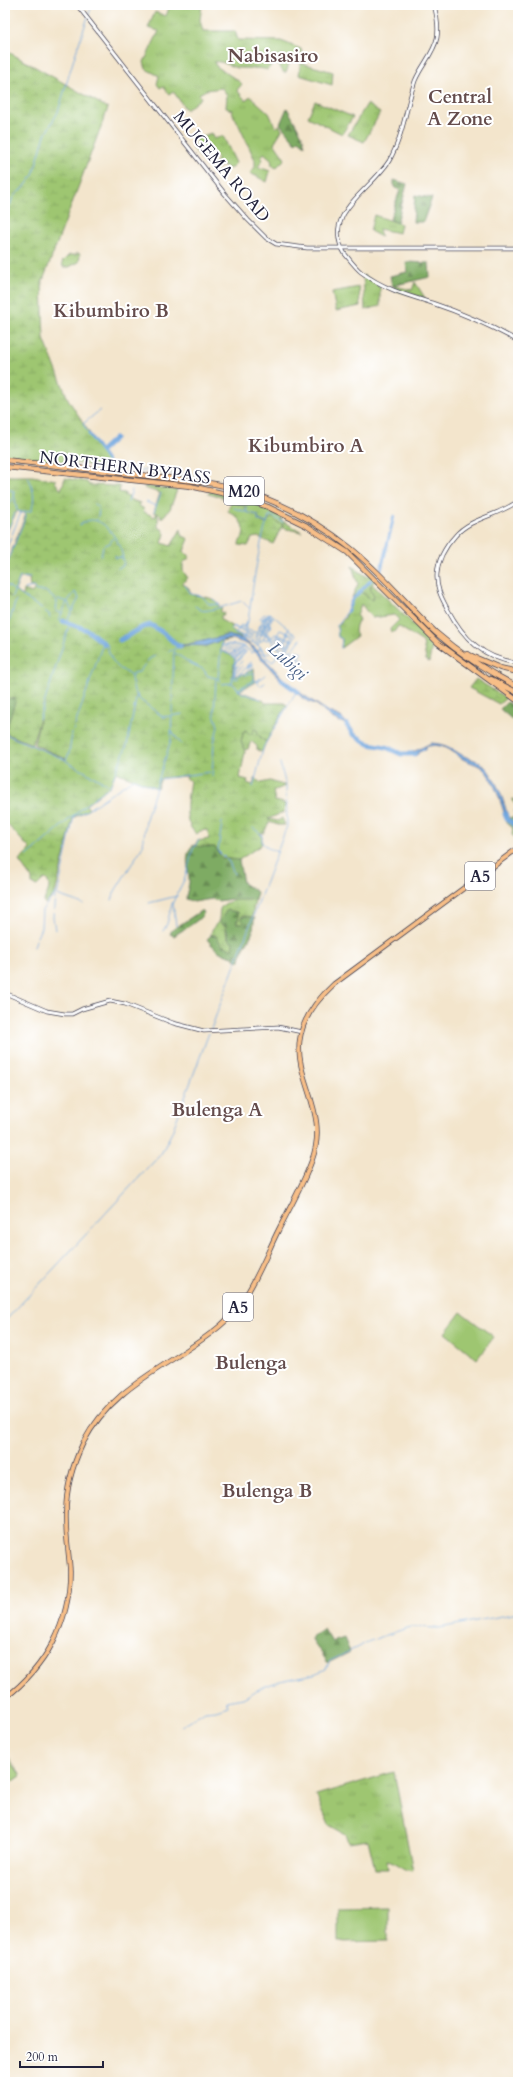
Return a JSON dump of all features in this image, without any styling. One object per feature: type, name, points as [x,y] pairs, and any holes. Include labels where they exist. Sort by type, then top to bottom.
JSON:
[{"type":"highway","name":"NORTHERN BYPASS","points":[[5,460],[197,481],[234,488],[267,500],[304,517],[348,547],[436,632]]},
{"type":"highway","name":"NORTHERN BYPASS","points":[[5,467],[190,486],[240,497],[268,507],[306,526],[347,552],[438,643],[470,668]]},
{"type":"highway","points":[[436,632],[475,659],[500,668],[518,672]]},
{"type":"highway","points":[[436,632],[494,676],[518,687]]},
{"type":"highway","points":[[470,668],[518,693]]},
{"type":"highway","points":[[470,668],[518,701]]},
{"type":"main road","name":"A5","points":[[5,1698],[35,1671],[52,1647],[63,1619],[70,1572],[66,1523],[67,1498],[73,1469],[92,1427],[119,1395],[155,1369],[199,1342],[222,1325],[234,1312],[253,1282],[306,1176],[315,1150],[317,1137],[314,1114],[299,1063],[302,1032],[307,1017],[317,1002],[334,984],[518,848]]},
{"type":"street","name":"MUGEMA ROAD","points":[[77,5],[225,194],[266,238],[279,245],[297,248],[518,248]]},
{"type":"street","points":[[434,5],[438,32],[434,47],[416,79],[389,161],[350,205],[340,222],[339,238],[342,248],[359,270],[393,292],[463,315],[518,341]]},
{"type":"street","points":[[518,501],[501,511],[469,524],[458,532],[441,557],[437,577],[441,596],[464,635],[492,657],[498,660],[518,663]]},
{"type":"street","points":[[5,993],[47,1011],[65,1014],[72,1014],[82,1008],[110,1001],[125,1004],[204,1031],[278,1027],[302,1032]]},
{"type":"green space","points":[[170,5],[202,5],[200,20],[203,31],[235,31],[238,40],[281,41],[301,49],[302,53],[289,63],[287,71],[284,73],[278,64],[273,64],[267,70],[236,68],[221,62],[214,62],[216,66],[242,84],[237,90],[246,101],[250,96],[269,113],[276,128],[279,125],[282,130],[274,143],[285,159],[276,168],[272,165],[271,159],[264,153],[261,157],[263,159],[258,167],[270,171],[267,182],[250,173],[255,167],[255,160],[232,110],[226,108],[227,95],[222,88],[206,90],[199,94],[201,98],[186,110],[173,91],[169,94],[163,86],[160,88],[157,84],[159,76],[146,69],[144,62],[159,31],[148,28],[155,12],[166,16]]},
{"type":"green space","points":[[5,50],[108,108],[42,283],[44,339],[68,399],[111,467],[5,456]]},
{"type":"green space","points":[[301,63],[333,72],[332,85],[299,75]]},
{"type":"green space","points":[[315,101],[353,117],[342,134],[308,117]]},
{"type":"green space","points":[[367,104],[380,113],[364,142],[348,135]]},
{"type":"green space","points":[[287,108],[302,135],[305,145],[299,140],[296,143],[280,124]]},
{"type":"green space","points":[[211,133],[214,139],[223,136],[236,163],[230,169],[223,165],[211,171],[209,169],[216,162],[217,158],[207,147],[202,150],[205,156],[201,158],[192,147],[197,143],[195,139]]},
{"type":"green space","points":[[394,180],[407,184],[397,223],[390,219],[400,190],[394,187]]},
{"type":"green space","points":[[415,195],[432,198],[423,222],[413,222]]},
{"type":"green space","points":[[374,215],[401,224],[399,233],[379,229],[381,237],[370,231]]},
{"type":"green space","points":[[77,253],[80,254],[79,262],[69,267],[63,267],[62,262],[69,255],[77,255]]},
{"type":"green space","points":[[406,262],[429,263],[430,277],[392,286],[390,276],[407,272]]},
{"type":"green space","points":[[363,275],[380,287],[380,306],[365,310]]},
{"type":"green space","points":[[415,282],[425,298],[394,290],[394,286],[412,290]]},
{"type":"green space","points":[[359,287],[360,306],[336,311],[332,292]]},
{"type":"green space","points":[[5,476],[32,476],[56,480],[55,482],[61,490],[65,478],[87,482],[89,485],[120,486],[119,492],[125,493],[125,496],[129,497],[129,499],[140,503],[139,506],[143,508],[144,512],[155,517],[156,514],[158,514],[158,527],[162,529],[165,534],[162,543],[171,546],[181,529],[181,535],[189,539],[184,551],[189,555],[189,558],[183,563],[183,571],[188,578],[182,583],[189,588],[191,594],[212,599],[218,603],[219,607],[222,608],[220,612],[224,613],[224,615],[221,615],[221,620],[233,627],[231,629],[241,636],[241,638],[234,636],[181,645],[175,643],[182,647],[185,645],[206,646],[218,641],[231,640],[222,642],[221,651],[231,655],[235,659],[232,676],[244,674],[254,668],[255,682],[239,691],[263,700],[265,703],[284,703],[287,705],[266,742],[258,734],[257,730],[254,729],[252,734],[248,734],[246,730],[244,731],[241,741],[245,752],[240,778],[248,780],[247,783],[253,785],[255,778],[261,783],[270,781],[286,786],[273,791],[275,801],[284,803],[284,812],[268,819],[278,821],[282,818],[285,825],[278,825],[269,822],[264,833],[260,833],[262,838],[261,845],[239,860],[222,858],[215,847],[192,846],[196,844],[197,841],[209,839],[208,830],[200,831],[197,834],[189,823],[187,817],[187,802],[190,780],[186,779],[187,776],[161,778],[157,788],[116,772],[110,786],[86,805],[89,809],[73,818],[55,894],[45,904],[44,901],[49,888],[47,880],[44,879],[37,886],[32,884],[32,879],[19,861],[30,849],[5,822],[5,734],[66,759],[34,744],[40,718],[32,744],[5,733],[16,699],[5,698],[5,594],[11,597],[5,592],[5,568],[26,514],[17,511],[9,527],[5,527]],"holes":[[[20,578],[29,578],[30,587],[35,588],[32,593],[24,590],[23,596],[15,591]]]},
{"type":"green space","points":[[145,486],[177,490],[170,509],[162,518],[160,518],[161,515],[154,512],[160,493],[144,488]]},
{"type":"green space","points":[[210,491],[238,498],[265,509],[282,517],[281,520],[302,532],[282,528],[283,524],[278,523],[275,520],[267,524],[246,512],[246,507],[230,499],[208,494]]},
{"type":"green space","points":[[231,502],[247,507],[246,512],[258,515],[258,520],[266,524],[269,519],[273,518],[278,523],[283,524],[273,544],[258,537],[252,538],[248,546],[239,545],[244,532],[240,521],[235,515],[228,511]]},
{"type":"green space","points":[[352,566],[366,576],[371,575],[376,578],[370,588],[374,597],[372,600],[360,591],[356,596],[353,595],[358,584]]},
{"type":"green space","points":[[372,584],[412,623],[432,647],[429,662],[426,660],[423,642],[398,626],[394,632],[391,632],[390,629],[399,620],[394,615],[372,618],[361,604],[357,616],[359,620],[356,625],[355,632],[357,636],[341,648],[342,639],[338,637],[337,626],[345,618],[353,595],[356,596],[360,591],[372,600],[374,597],[370,589]]},
{"type":"green space","points":[[476,679],[506,698],[499,704],[469,688]]},
{"type":"green space","points":[[5,698],[17,699],[5,729]]},
{"type":"green space","points":[[507,702],[518,709],[518,721],[516,723],[500,709]]},
{"type":"green space","points":[[254,729],[257,730],[261,738],[266,742],[262,752],[257,750],[257,746],[251,741],[248,749],[244,750],[241,741],[244,731]]},
{"type":"green space","points":[[513,799],[518,800],[518,816],[514,811],[517,811],[515,804],[512,801]]},
{"type":"green space","points":[[518,816],[518,836],[514,837],[512,835],[513,828],[507,823],[506,819]]},
{"type":"green space","points":[[192,846],[215,847],[222,858],[239,860],[243,883],[257,892],[255,900],[235,901],[232,899],[218,901],[212,899],[194,902],[186,899],[189,883],[187,859],[189,850]]},
{"type":"green space","points":[[236,900],[255,900],[252,917],[242,916],[241,919],[244,922],[243,924],[236,923],[239,918],[238,912],[227,910],[220,921],[221,924],[226,926],[227,936],[233,942],[232,949],[222,945],[215,935],[211,935],[219,920],[220,909],[223,905]]},
{"type":"green space","points":[[202,910],[204,912],[196,922],[174,936],[170,934],[172,930]]},
{"type":"green space","points":[[227,910],[238,912],[240,918],[236,921],[245,916],[255,918],[253,931],[242,953],[240,961],[218,951],[207,939],[211,935],[229,940],[226,926],[221,924],[219,921]]},
{"type":"green space","points":[[461,1312],[494,1337],[477,1359],[445,1333]]},
{"type":"green space","points":[[324,1629],[332,1642],[344,1638],[350,1652],[328,1663],[311,1638]]},
{"type":"green space","points":[[5,1752],[21,1776],[5,1787]]},
{"type":"green space","points":[[394,1772],[413,1871],[407,1870],[387,1860],[388,1869],[375,1869],[368,1840],[348,1843],[345,1834],[329,1825],[316,1795]]},
{"type":"green space","points":[[388,1907],[388,1941],[338,1942],[338,1908]]},
{"type":"water","points":[[228,635],[242,639],[255,648],[287,683],[279,678],[249,645],[233,639],[222,640],[206,646],[186,645]]},
{"type":"water","points":[[174,644],[186,645],[177,648]]},
{"type":"water","points":[[293,688],[329,712],[341,717],[352,728],[352,730],[345,724],[332,718],[317,705],[303,699]]},
{"type":"water","points":[[431,743],[448,747],[484,766],[494,779],[505,805],[508,819],[506,819],[493,784],[481,767],[463,759],[441,746],[436,745],[426,747],[426,750],[420,751],[417,755],[407,755]]},
{"type":"waterway","points":[[5,219],[13,197],[27,184],[33,175],[45,135],[58,112],[92,5]]},
{"type":"waterway","points":[[89,434],[83,424],[100,410]]},
{"type":"waterway","points":[[89,434],[111,467]]},
{"type":"waterway","points":[[101,451],[115,438]]},
{"type":"waterway","points":[[111,467],[117,466],[136,470],[156,471],[195,478]]},
{"type":"waterway","points":[[24,512],[31,511],[33,507],[34,498],[28,477]]},
{"type":"waterway","points":[[204,478],[212,481]]},
{"type":"waterway","points":[[5,489],[14,491],[12,500],[5,509]]},
{"type":"waterway","points":[[128,502],[132,490]]},
{"type":"waterway","points":[[154,512],[161,493]]},
{"type":"waterway","points":[[14,494],[17,510]]},
{"type":"waterway","points":[[146,502],[156,506]]},
{"type":"waterway","points":[[94,504],[99,509],[97,520]]},
{"type":"waterway","points":[[247,507],[246,512],[258,515],[258,520],[266,523]]},
{"type":"waterway","points":[[234,508],[246,512]]},
{"type":"waterway","points":[[5,568],[26,516],[25,513],[17,511]]},
{"type":"waterway","points":[[5,552],[21,512]]},
{"type":"waterway","points":[[5,537],[15,513]]},
{"type":"waterway","points":[[242,641],[247,629],[257,560],[266,524],[270,515],[283,522]]},
{"type":"waterway","points":[[381,570],[394,516]]},
{"type":"waterway","points":[[80,525],[90,520],[97,521],[109,530],[122,552],[123,566],[118,568]]},
{"type":"waterway","points":[[101,556],[103,546],[110,543],[113,538]]},
{"type":"waterway","points":[[115,556],[116,558],[121,557],[123,560]]},
{"type":"waterway","points":[[12,597],[20,577],[30,578]]},
{"type":"waterway","points":[[347,612],[352,600],[371,580]]},
{"type":"waterway","points":[[5,584],[49,614],[50,618]]},
{"type":"waterway","points":[[185,585],[191,594],[202,596],[209,604],[219,605]]},
{"type":"waterway","points":[[25,589],[33,587],[36,591],[45,591],[57,601],[56,611],[61,613]]},
{"type":"waterway","points":[[67,602],[75,592],[79,598],[67,621]]},
{"type":"waterway","points":[[58,599],[67,602],[59,620]]},
{"type":"waterway","points":[[213,599],[219,604]]},
{"type":"waterway","points":[[5,635],[16,600]]},
{"type":"waterway","points":[[195,606],[204,611],[242,601],[249,608]]},
{"type":"waterway","points":[[68,602],[71,610]]},
{"type":"waterway","points":[[341,648],[342,639],[338,637],[337,626],[347,612]]},
{"type":"waterway","points":[[260,618],[263,615],[270,613],[296,635],[286,651],[281,649]]},
{"type":"waterway","points":[[261,619],[270,614]]},
{"type":"waterway","points":[[262,620],[271,614]]},
{"type":"waterway","points":[[257,631],[263,620],[271,616],[261,632]]},
{"type":"waterway","points":[[266,625],[272,616]]},
{"type":"waterway","points":[[270,622],[273,617]]},
{"type":"waterway","points":[[266,619],[272,626],[266,633]]},
{"type":"waterway","points":[[261,634],[266,626],[263,624],[265,620]]},
{"type":"waterway","name":"Lubigi","points":[[63,621],[87,630],[105,644]]},
{"type":"waterway","points":[[245,627],[246,621]]},
{"type":"waterway","points":[[260,631],[266,621]]},
{"type":"waterway","points":[[244,626],[246,622]]},
{"type":"waterway","points":[[39,719],[70,623]]},
{"type":"waterway","points":[[266,629],[269,623]]},
{"type":"waterway","points":[[258,631],[262,624]]},
{"type":"waterway","points":[[265,631],[270,624]]},
{"type":"waterway","name":"Lubigi","points":[[120,640],[143,627],[151,625],[180,646]]},
{"type":"waterway","points":[[246,628],[241,625],[236,633],[251,639]]},
{"type":"waterway","points":[[267,632],[271,625]]},
{"type":"waterway","points":[[237,628],[234,626],[231,629],[235,634],[244,638]]},
{"type":"waterway","points":[[234,627],[252,637]]},
{"type":"waterway","points":[[240,627],[246,630]]},
{"type":"waterway","points":[[284,648],[283,643],[289,628]]},
{"type":"waterway","points":[[239,629],[253,635]]},
{"type":"waterway","points":[[247,630],[268,636],[274,645],[281,649],[273,662],[267,658],[265,659]]},
{"type":"waterway","points":[[277,635],[280,630],[293,635],[285,650]]},
{"type":"waterway","points":[[263,633],[264,631],[272,637]]},
{"type":"waterway","points":[[287,645],[285,644],[289,632]]},
{"type":"waterway","points":[[264,633],[273,641]]},
{"type":"waterway","points":[[253,642],[256,634]]},
{"type":"waterway","points":[[256,644],[258,634]]},
{"type":"waterway","points":[[271,639],[275,634],[293,640]]},
{"type":"waterway","points":[[258,645],[261,635]]},
{"type":"waterway","points":[[260,641],[262,641],[265,636]]},
{"type":"waterway","points":[[274,641],[278,636]]},
{"type":"waterway","points":[[273,642],[279,636]]},
{"type":"waterway","points":[[264,639],[268,640],[268,637]]},
{"type":"waterway","points":[[275,644],[280,637]]},
{"type":"waterway","points":[[279,643],[281,637]]},
{"type":"waterway","points":[[277,647],[282,637]]},
{"type":"waterway","points":[[244,638],[259,646],[260,650],[267,657]]},
{"type":"waterway","points":[[290,653],[301,639]]},
{"type":"waterway","points":[[218,678],[222,640]]},
{"type":"waterway","points":[[288,649],[292,640]]},
{"type":"waterway","points":[[5,734],[66,760],[69,753],[72,734],[103,643]]},
{"type":"waterway","points":[[223,649],[229,644]]},
{"type":"waterway","points":[[279,648],[282,644]]},
{"type":"waterway","points":[[107,645],[110,655],[117,666],[130,674],[134,691],[139,699],[163,717],[183,714]]},
{"type":"waterway","points":[[224,652],[232,645]]},
{"type":"waterway","points":[[222,646],[238,645],[246,648],[251,653],[255,651]]},
{"type":"waterway","points":[[227,653],[235,646]]},
{"type":"waterway","points":[[231,654],[238,646]]},
{"type":"waterway","points":[[232,655],[241,646]]},
{"type":"waterway","points":[[234,657],[244,646]]},
{"type":"waterway","points":[[260,646],[262,650]]},
{"type":"waterway","points":[[168,652],[178,647]]},
{"type":"waterway","points":[[233,656],[242,647]]},
{"type":"waterway","points":[[235,658],[245,648]]},
{"type":"waterway","points":[[261,648],[265,654]]},
{"type":"waterway","points":[[288,652],[293,649]]},
{"type":"waterway","points":[[292,654],[297,649]]},
{"type":"waterway","points":[[235,659],[245,650]]},
{"type":"waterway","points":[[294,655],[299,650]]},
{"type":"waterway","points":[[112,900],[115,891],[143,846],[146,819],[171,740],[174,651]]},
{"type":"waterway","points":[[221,651],[231,655],[235,659],[232,683]]},
{"type":"waterway","points":[[234,664],[246,651]]},
{"type":"waterway","points":[[286,651],[304,660]]},
{"type":"waterway","points":[[296,655],[300,651]]},
{"type":"waterway","points":[[235,664],[246,652]]},
{"type":"waterway","points":[[265,654],[270,652]]},
{"type":"waterway","points":[[298,656],[301,652]]},
{"type":"waterway","points":[[175,653],[190,663],[203,669],[208,676],[219,679]]},
{"type":"waterway","points":[[300,657],[303,653]]},
{"type":"waterway","points":[[132,677],[133,673],[139,672],[149,659],[157,655]]},
{"type":"waterway","points":[[297,657],[302,662]]},
{"type":"waterway","points":[[235,670],[242,661]]},
{"type":"waterway","points":[[238,676],[251,662]]},
{"type":"waterway","points":[[246,667],[252,664]]},
{"type":"waterway","points":[[234,676],[236,665]]},
{"type":"waterway","points":[[247,668],[252,665]]},
{"type":"waterway","points":[[235,674],[242,666]]},
{"type":"waterway","points":[[247,669],[253,666]]},
{"type":"waterway","points":[[232,677],[244,674],[254,668]]},
{"type":"waterway","points":[[245,675],[254,672],[254,680]]},
{"type":"waterway","points":[[238,689],[254,680],[257,681],[265,675]]},
{"type":"waterway","points":[[234,679],[239,678]]},
{"type":"waterway","points":[[212,776],[214,743],[218,726],[214,714],[216,679]]},
{"type":"waterway","points":[[219,679],[221,684],[232,683],[242,693],[261,699]]},
{"type":"waterway","name":"Lubigi","points":[[282,680],[298,692]]},
{"type":"waterway","points":[[257,681],[260,686],[265,683]]},
{"type":"waterway","points":[[238,691],[254,682]]},
{"type":"waterway","points":[[253,787],[264,746],[296,692]]},
{"type":"waterway","points":[[66,761],[110,786],[127,745],[137,694]]},
{"type":"waterway","name":"Lubigi","points":[[347,725],[353,734],[369,744],[386,747],[401,754],[414,754]]},
{"type":"waterway","points":[[171,730],[181,744]]},
{"type":"waterway","points":[[211,1029],[287,826],[286,786],[280,763]]},
{"type":"waterway","points":[[160,779],[210,772]]},
{"type":"waterway","points":[[83,904],[57,895],[74,816],[86,811],[133,779],[156,788]]},
{"type":"waterway","points":[[27,856],[89,802],[109,787]]},
{"type":"waterway","name":"Lubigi","points":[[505,814],[507,819],[518,827]]},
{"type":"waterway","points":[[222,822],[218,851],[229,862],[234,874]]},
{"type":"waterway","points":[[253,828],[262,835],[262,843],[268,848],[277,852]]},
{"type":"waterway","points":[[163,931],[167,924],[172,904],[185,878],[193,849],[199,840]]},
{"type":"waterway","points":[[37,937],[41,928],[42,910],[56,893]]},
{"type":"waterway","points":[[55,896],[53,917],[55,930]]},
{"type":"waterway","points":[[149,903],[177,896]]},
{"type":"waterway","points":[[173,903],[176,926]]},
{"type":"waterway","points":[[34,947],[36,940]]},
{"type":"waterway","points":[[5,1321],[161,1154],[172,1132],[209,1033]]},
{"type":"waterway","points":[[375,1639],[410,1627],[439,1628],[518,1613]]},
{"type":"waterway","points":[[180,1727],[205,1711],[216,1710],[228,1706],[226,1701],[243,1698],[263,1687],[280,1681],[314,1674],[326,1669],[330,1661],[372,1640]]},
{"type":"district","name":"Nabisasiro","points":[[273,55]]},
{"type":"district","name":"Central A Zone","points":[[460,107]]},
{"type":"district","name":"Kibumbiro B","points":[[111,310]]},
{"type":"district","name":"Kibumbiro A","points":[[306,445]]},
{"type":"district","name":"Bulenga A","points":[[217,1109]]},
{"type":"district","name":"Bulenga","points":[[251,1362]]},
{"type":"district","name":"Bulenga B","points":[[267,1490]]}]
